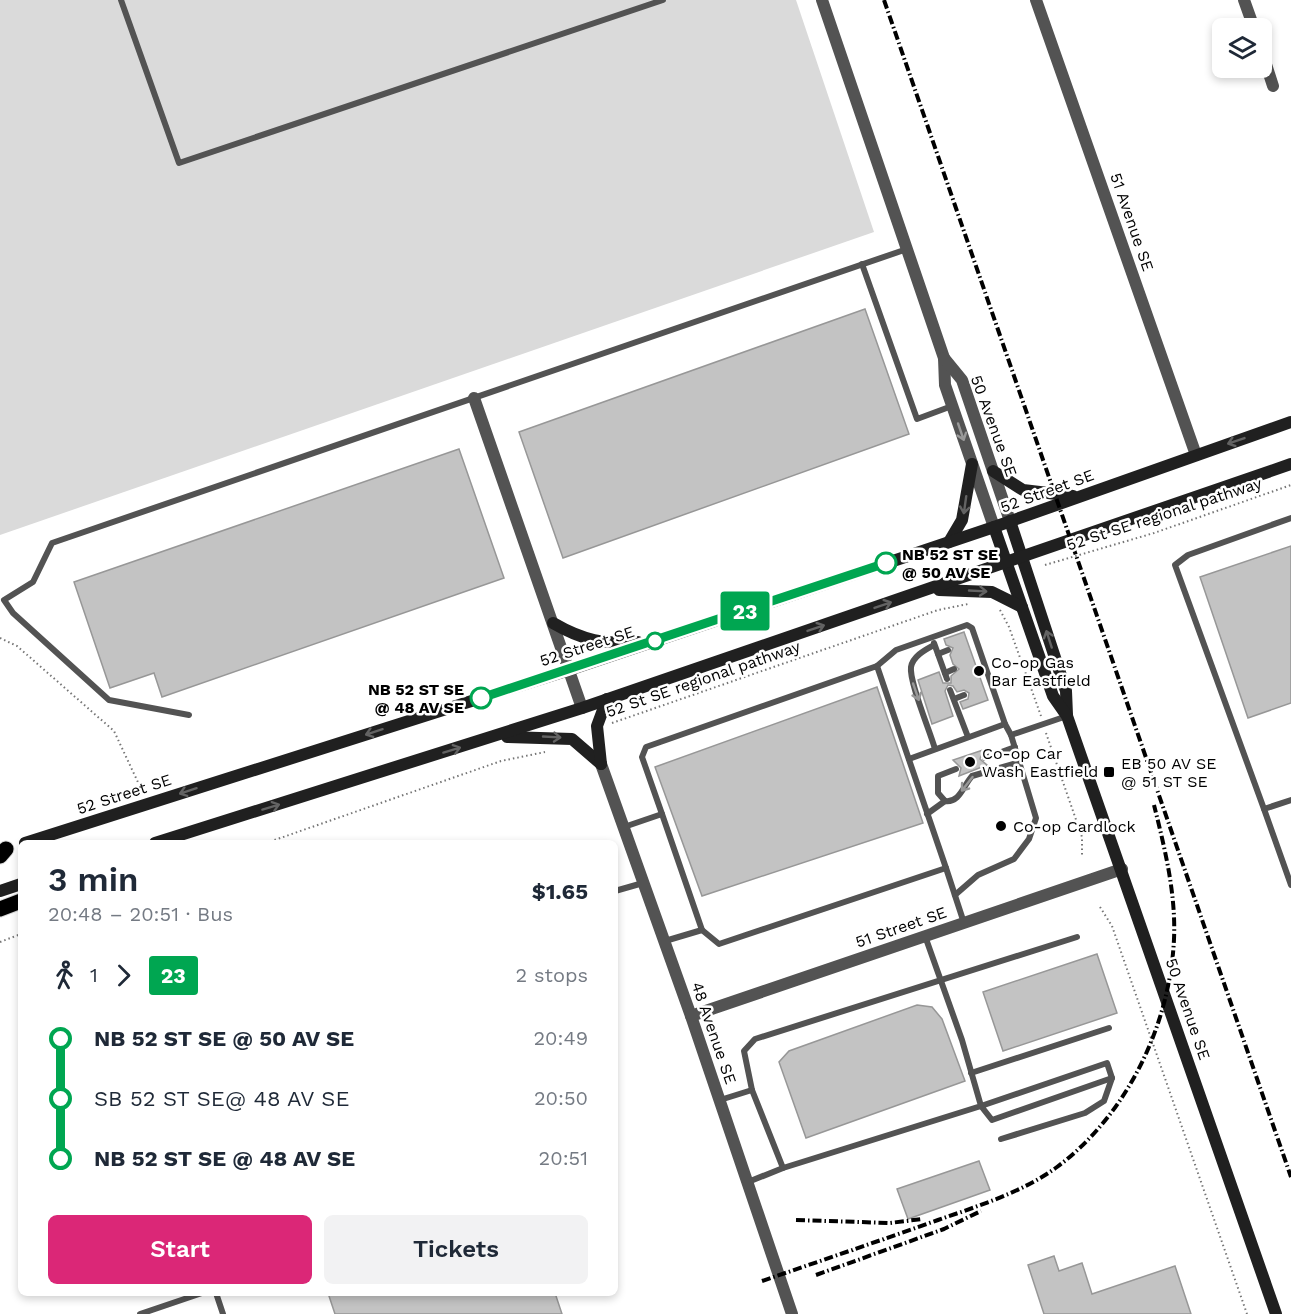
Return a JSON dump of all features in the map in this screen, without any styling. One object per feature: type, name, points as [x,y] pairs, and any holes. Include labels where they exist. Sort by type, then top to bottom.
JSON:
[{"type":"main road","name":"52 Street SE","points":[[38,840],[654,642],[994,527],[1291,422]]},
{"type":"main road","points":[[950,542],[962,520],[972,464]]},
{"type":"main road","points":[[165,840],[582,708],[1291,464]]},
{"type":"main road","points":[[993,471],[1015,487],[1034,494],[1081,496]]},
{"type":"main road","name":"50 Avenue SE","points":[[1010,521],[1066,691],[1066,716]]},
{"type":"main road","name":"50 Avenue SE","points":[[994,527],[1053,696],[1066,716],[1122,869],[1276,1314]]},
{"type":"main road","points":[[929,590],[992,592],[1022,607]]},
{"type":"main road","points":[[554,623],[576,636],[608,644],[654,642]]},
{"type":"main road","points":[[601,764],[597,726],[607,699]]},
{"type":"main road","points":[[494,737],[572,739],[601,764]]},
{"type":"main road","points":[[0,891],[18,885]]},
{"type":"main road","points":[[0,909],[18,901]]},
{"type":"street","name":"50 Avenue SE","points":[[822,0],[944,358],[945,385],[994,527]]},
{"type":"street","name":"51 Avenue SE","points":[[1036,0],[1196,454]]},
{"type":"street","points":[[1244,0],[1250,18]]},
{"type":"street","points":[[1270,78],[1273,86]]},
{"type":"street","name":"50 Avenue SE","points":[[944,358],[962,380],[1010,521]]},
{"type":"street","points":[[474,398],[582,708]]},
{"type":"street","name":"48 Avenue SE","points":[[601,764],[691,1016],[792,1314]]},
{"type":"street","name":"51 Street SE","points":[[691,1016],[1122,869]]},
{"type":"lane","points":[[121,0],[178,163],[663,0]]},
{"type":"lane","points":[[189,715],[109,700],[13,613],[4,600],[33,582],[52,543],[907,249]]},
{"type":"lane","points":[[862,264],[917,419],[952,406]]},
{"type":"lane","points":[[1291,518],[1188,555],[1175,565],[1291,885]]},
{"type":"lane","points":[[946,868],[719,944],[702,930],[642,757],[646,747],[877,666],[896,650],[967,626],[972,628],[1005,724],[1011,735],[1036,818],[1029,839],[1014,859],[978,875],[955,895]]},
{"type":"lane","points":[[932,637],[946,676],[954,669]]},
{"type":"lane","points":[[968,643],[976,640]]},
{"type":"lane","points":[[934,645],[915,658],[911,668],[913,682],[935,748]]},
{"type":"lane","points":[[938,654],[948,650]]},
{"type":"lane","points":[[974,662],[982,658]]},
{"type":"lane","points":[[877,666],[964,923]]},
{"type":"lane","points":[[984,688],[991,685]]},
{"type":"lane","points":[[950,690],[968,737]]},
{"type":"lane","points":[[954,699],[964,695]]},
{"type":"lane","points":[[1011,735],[1066,716]]},
{"type":"lane","points":[[909,759],[1005,724]]},
{"type":"lane","points":[[985,758],[1015,747]]},
{"type":"lane","points":[[956,769],[938,776],[938,793],[945,801],[951,802],[958,798],[972,776],[1020,762]]},
{"type":"lane","points":[[1264,809],[1291,800]]},
{"type":"lane","points":[[927,814],[945,801]]},
{"type":"lane","points":[[624,827],[662,814]]},
{"type":"lane","points":[[618,890],[644,883]]},
{"type":"lane","points":[[664,941],[702,930]]},
{"type":"lane","points":[[925,936],[962,1040],[981,1106],[992,1120],[1112,1078]]},
{"type":"lane","points":[[783,1168],[752,1090],[744,1051],[755,1039],[1077,937]]},
{"type":"lane","points":[[971,1073],[1109,1028]]},
{"type":"lane","points":[[748,1182],[783,1168],[981,1106],[1107,1063],[1112,1078],[1104,1101],[1085,1113],[1001,1139]]},
{"type":"lane","points":[[720,1100],[752,1090]]},
{"type":"lane","points":[[140,1314],[193,1296]]},
{"type":"lane","points":[[217,1296],[223,1314]]},
{"type":"path","name":"52 St SE regional pathway","points":[[1045,565],[1154,532],[1291,485]]},
{"type":"path","name":"52 St SE regional pathway","points":[[597,726],[606,727],[617,721],[938,610],[972,604]]},
{"type":"path","points":[[0,638],[17,646],[114,731],[148,804]]},
{"type":"path","points":[[275,840],[501,761],[551,751]]},
{"type":"path","points":[[1100,907],[1112,926],[1246,1314]]},
{"type":"path","points":[[0,942],[18,935]]},
{"type":"shaded area","points":[[0,0],[796,0],[874,232],[0,535]]},
{"type":"building","points":[[865,309],[909,434],[563,558],[519,432]]},
{"type":"building","points":[[459,449],[504,578],[162,697],[154,673],[110,688],[74,582]]},
{"type":"building","points":[[1291,546],[1291,703],[1248,718],[1200,577]]},
{"type":"building","points":[[964,632],[988,700],[963,709],[960,702],[968,699],[969,693],[964,690],[957,692],[953,686],[948,685],[945,691],[953,716],[932,724],[918,680],[939,672],[943,683],[951,683],[951,676],[959,669],[953,664],[950,655],[953,648],[946,645],[944,639]]},
{"type":"building","points":[[877,687],[923,823],[702,896],[655,767]]},
{"type":"building","name":"Co-op Car Wash Eastfield","points":[[983,750],[980,759],[987,765],[959,776],[961,768],[953,760]]},
{"type":"building","points":[[1097,954],[1117,1013],[1003,1051],[983,992]]},
{"type":"building","points":[[917,1005],[932,1007],[942,1019],[965,1081],[806,1138],[779,1062],[789,1051]]},
{"type":"building","points":[[979,1161],[990,1190],[908,1219],[897,1189]]},
{"type":"building","points":[[1054,1256],[1059,1271],[1082,1263],[1092,1294],[1175,1266],[1191,1314],[1044,1314],[1028,1265]]},
{"type":"building","points":[[329,1296],[556,1296],[562,1314],[335,1314]]},
{"type":"railway","points":[[884,0],[1291,1177]]},
{"type":"railway","points":[[762,1281],[1000,1198],[1030,1184],[1057,1167],[1082,1146],[1104,1122],[1124,1095],[1154,1035],[1171,971],[1174,939],[1173,905],[1166,855],[1154,805]]},
{"type":"railway","points":[[816,1275],[944,1229],[981,1211]]},
{"type":"railway","points":[[796,1220],[890,1223],[922,1219]]},
{"type":"bus line","name":"23","points":[[481,698],[886,563]]},
{"type":"place","name":"NB 52 ST SE @ 50 AV SE","points":[[886,563]]},
{"type":"place","name":"Co-op Gas Bar Eastfield","points":[[979,671]]},
{"type":"place","name":"NB 52 ST SE @ 48 AV SE","points":[[481,698]]},
{"type":"place","name":"Co-op Car Wash Eastfield","points":[[970,762]]},
{"type":"place","name":"EB 50 AV SE @ 51 ST SE","points":[[1109,772]]},
{"type":"place","name":"Co-op Cardlock","points":[[1001,826]]}]
